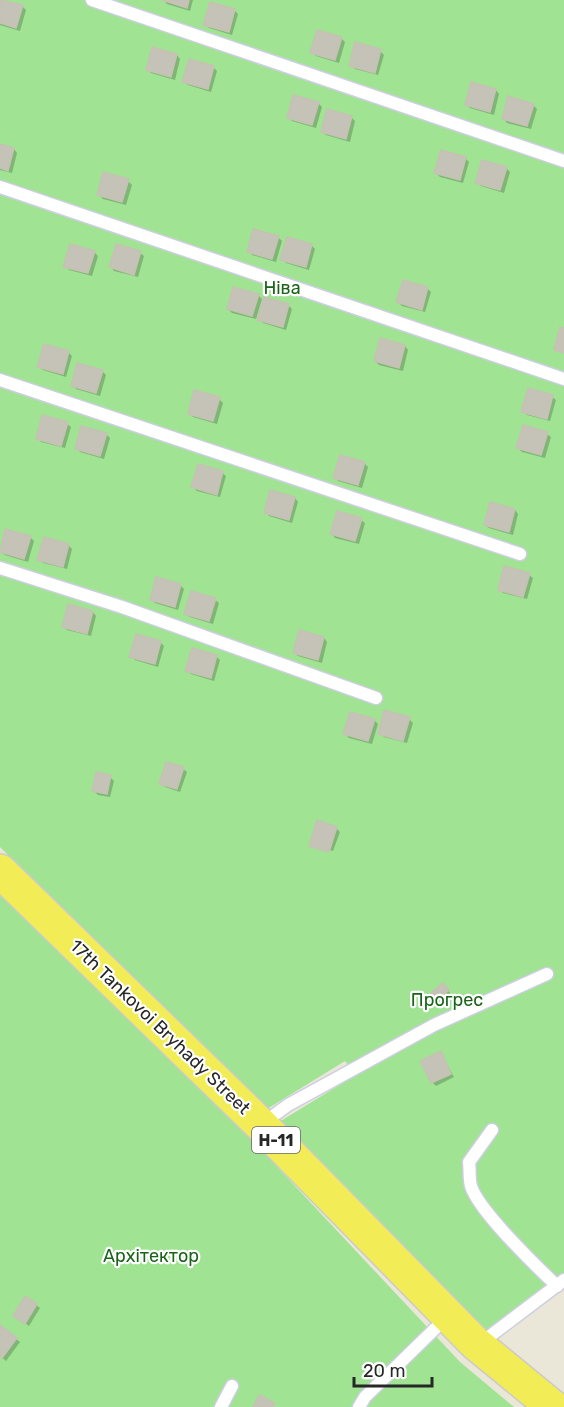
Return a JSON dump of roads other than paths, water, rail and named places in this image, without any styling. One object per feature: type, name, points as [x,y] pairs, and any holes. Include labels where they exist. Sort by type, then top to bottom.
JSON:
[{"type":"main road","name":"17th Tankovoi Bryhady Street","points":[[0,871],[261,1125],[475,1343],[553,1407]]},
{"type":"lane","points":[[92,0],[564,161]]},
{"type":"lane","points":[[0,187],[564,379]]},
{"type":"lane","points":[[0,380],[520,554]]},
{"type":"lane","points":[[0,568],[122,607],[376,698]]},
{"type":"lane","points":[[261,1125],[288,1105],[434,1025],[547,974]]},
{"type":"lane","points":[[475,1343],[490,1336],[560,1283],[535,1265],[489,1214],[471,1188],[469,1162],[492,1130]]},
{"type":"lane","points":[[360,1407],[365,1397],[448,1316]]},
{"type":"lane","points":[[221,1407],[232,1386]]},
{"type":"park label","name":"Ніва","points":[[282,288]]},
{"type":"park label","name":"Прогрес","points":[[447,1000]]},
{"type":"park label","name":"Архітектор","points":[[151,1256]]}]
